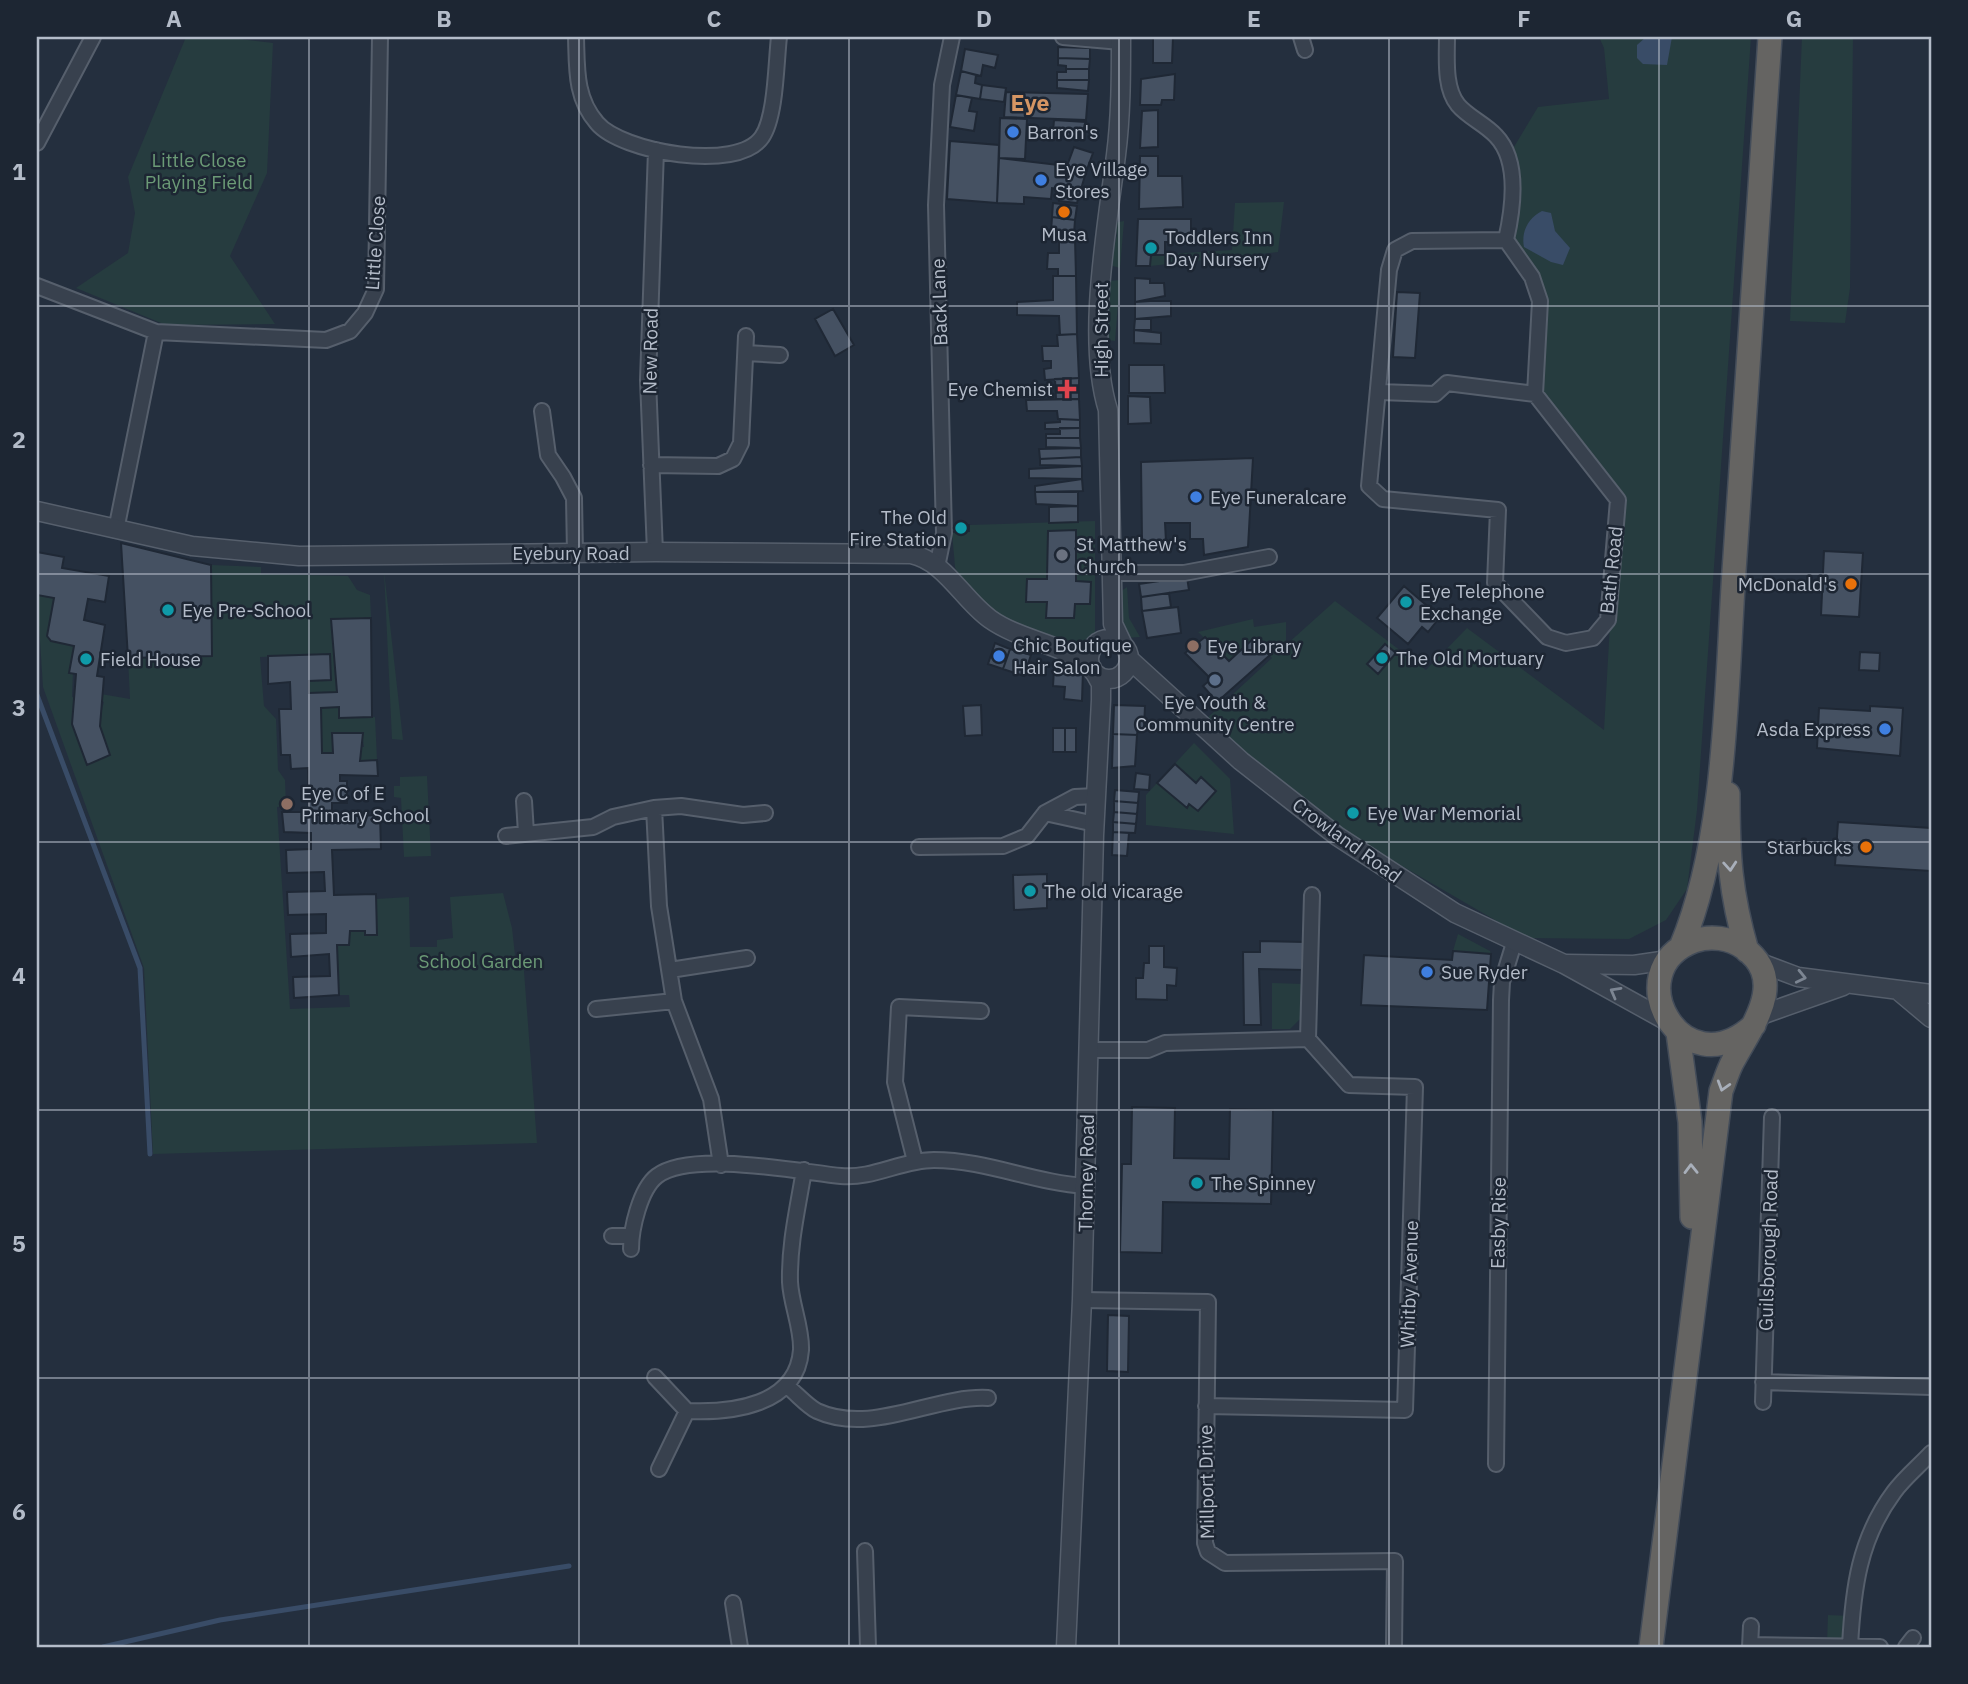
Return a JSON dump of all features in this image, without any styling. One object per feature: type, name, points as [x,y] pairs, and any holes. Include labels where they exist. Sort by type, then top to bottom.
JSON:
[{"type":"highway","points":[[1694,1286],[1690,1122],[1672,1027],[1658,990],[1699,906],[1709,851],[1725,724],[1770,37]]},
{"type":"highway","points":[[1651,1647],[1694,1286],[1721,1091],[1731,1064],[1757,1020],[1766,997],[1765,979],[1753,957],[1734,904],[1729,865],[1725,724]]},
{"type":"highway","points":[[1675,953],[1710,937],[1724,939],[1753,957]]},
{"type":"highway","points":[[1672,1027],[1692,1042],[1709,1045],[1726,1043],[1741,1037],[1757,1020]]},
{"type":"street","points":[[37,143],[93,37]]},
{"type":"street","name":"Little Close","points":[[37,285],[156,332],[326,340],[350,331],[365,313],[376,289],[380,37]]},
{"type":"street","points":[[576,37],[578,90],[598,124],[630,144],[702,156],[740,152],[762,138],[769,117],[779,37]]},
{"type":"street","name":"Back Lane","points":[[937,568],[944,533],[936,205],[942,85],[952,37]]},
{"type":"street","points":[[1063,37],[1121,39]]},
{"type":"street","points":[[1380,392],[1435,394],[1447,383],[1535,394],[1540,301],[1532,276],[1506,240],[1513,194],[1508,157],[1498,137],[1457,105],[1448,79],[1447,37]]},
{"type":"street","name":"High Street","points":[[1093,671],[1089,657],[1116,652],[1108,410],[1101,389],[1100,319],[1101,274],[1116,152],[1121,39]]},
{"type":"street","name":"New Road","points":[[655,552],[649,380],[656,150]]},
{"type":"street","name":"Bath Road","points":[[1506,240],[1412,241],[1395,250],[1389,270],[1380,392],[1369,486],[1383,499],[1498,510],[1495,583],[1546,637],[1566,643],[1593,638],[1608,620],[1618,500],[1535,394]]},
{"type":"street","points":[[116,530],[156,332]]},
{"type":"street","points":[[651,466],[718,466],[733,459],[741,443],[746,335]]},
{"type":"street","points":[[746,353],[780,355]]},
{"type":"street","points":[[542,411],[548,455],[573,498],[575,553]]},
{"type":"street","name":"Eyebury Road","points":[[37,511],[192,546],[299,556],[655,552],[912,554],[923,556],[972,606],[993,621],[1076,655],[1093,671]]},
{"type":"street","points":[[1113,573],[1184,573],[1269,557]]},
{"type":"street","points":[[1076,655],[1116,652]]},
{"type":"street","points":[[1093,671],[1106,679],[1116,652]]},
{"type":"street","points":[[1101,699],[1116,652]]},
{"type":"street","name":"Crowland Road","points":[[1116,652],[1241,761],[1337,836],[1455,913],[1514,943],[1564,964],[1672,1027]]},
{"type":"street","name":"Thorney Road","points":[[1066,1647],[1083,1300],[1095,824],[1101,699],[1101,684],[1093,671]]},
{"type":"street","points":[[919,847],[1003,846],[1027,836],[1045,813],[1075,797],[1096,796]]},
{"type":"street","points":[[524,801],[526,833]]},
{"type":"street","points":[[506,836],[593,827],[613,817],[654,808],[681,806],[743,815],[765,813]]},
{"type":"street","points":[[654,808],[659,906],[674,1001],[711,1099],[721,1165]]},
{"type":"street","points":[[1045,813],[1095,824]]},
{"type":"street","points":[[1089,1050],[1148,1050],[1165,1043],[1308,1039],[1311,895]]},
{"type":"street","name":"Easby Rise","points":[[1496,1464],[1502,982],[1514,943]]},
{"type":"street","name":"Crowland Road","points":[[1564,964],[1634,965],[1675,953]]},
{"type":"street","points":[[1753,957],[1798,977],[1931,994]]},
{"type":"street","points":[[670,970],[747,958]]},
{"type":"street","points":[[1757,1020],[1846,985]]},
{"type":"street","points":[[1900,992],[1931,1017]]},
{"type":"street","points":[[596,1009],[674,1001]]},
{"type":"street","points":[[915,1161],[895,1082],[899,1007],[981,1012]]},
{"type":"street","name":"Whitby Avenue","points":[[1206,1406],[1405,1410],[1415,1087],[1349,1085],[1308,1039]]},
{"type":"street","name":"Guilsborough Road","points":[[1763,1402],[1777,1136],[1772,1117]]},
{"type":"street","points":[[612,1236],[631,1243],[640,1202],[656,1176],[683,1166],[759,1164],[843,1176],[869,1174],[915,1161],[974,1163],[1057,1184],[1086,1186]]},
{"type":"street","points":[[655,1377],[687,1411],[718,1412],[765,1400],[788,1387],[799,1363],[801,1348],[790,1283],[792,1237],[804,1170]]},
{"type":"street","name":"Millport Drive","points":[[1083,1300],[1208,1303],[1205,1543],[1208,1552],[1225,1563],[1395,1561],[1394,1647]]},
{"type":"street","points":[[1763,1382],[1931,1387]]},
{"type":"street","points":[[788,1387],[817,1411],[842,1417],[881,1417],[971,1397],[988,1398]]},
{"type":"street","points":[[659,1469],[687,1411]]},
{"type":"street","points":[[1850,1646],[1853,1593],[1872,1524],[1895,1489],[1931,1452]]},
{"type":"street","points":[[865,1551],[868,1647]]},
{"type":"street","points":[[733,1603],[740,1647]]},
{"type":"street","points":[[1751,1626],[1750,1646],[1880,1647]]},
{"type":"green space","name":"Little Close Playing Field","points":[[186,37],[223,37],[273,43],[267,173],[230,256],[275,324],[166,325],[76,288],[128,253],[135,213],[128,177]]},
{"type":"green space","points":[[1599,37],[1751,37],[1697,810],[1687,889],[1666,920],[1629,939],[1526,938],[1371,848],[1290,791],[1205,720],[1272,658],[1254,639],[1229,661],[1198,632],[1253,619],[1254,627],[1286,622],[1286,645],[1335,601],[1426,670],[1467,628],[1604,730],[1617,500],[1535,394],[1532,277],[1506,240],[1508,157],[1538,107],[1609,99],[1604,48]]},
{"type":"green space","points":[[1802,37],[1853,37],[1850,288],[1845,323],[1790,321]]},
{"type":"green space","points":[[1284,202],[1278,252],[1150,266],[1151,255],[1232,250],[1235,203]]},
{"type":"green space","points":[[1124,221],[1120,268],[1109,265],[1117,235],[1113,223]]},
{"type":"green space","points":[[1120,280],[1115,341],[1108,340],[1108,281]]},
{"type":"green space","points":[[1095,521],[1095,640],[1088,646],[1078,647],[995,616],[962,582],[955,567],[952,532],[969,525]]},
{"type":"green space","name":"Eye C of E Primary School","points":[[211,565],[261,567],[261,574],[348,576],[357,590],[370,595],[371,618],[331,620],[337,692],[309,693],[309,681],[331,680],[329,654],[260,657],[264,706],[276,719],[278,770],[285,780],[286,806],[277,807],[290,1009],[350,1007],[349,995],[339,995],[337,945],[349,945],[350,931],[365,931],[365,935],[377,935],[376,899],[409,897],[410,947],[437,947],[437,940],[453,938],[450,897],[503,893],[512,928],[515,955],[523,958],[537,1143],[153,1154],[144,968],[43,687],[37,595],[54,598],[47,636],[51,641],[74,646],[72,697],[76,698],[72,724],[87,765],[104,702],[101,701],[101,694],[130,699],[128,658],[211,655]]},
{"type":"green space","points":[[384,571],[403,740],[392,739]]},
{"type":"green space","points":[[1127,587],[1129,618],[1140,637],[1126,638],[1121,627],[1120,592]]},
{"type":"green space","points":[[339,707],[339,718],[375,717],[377,760],[360,761],[359,747],[364,747],[362,733],[332,733],[333,753],[322,753],[321,708]]},
{"type":"green space","points":[[1194,743],[1230,779],[1234,834],[1146,825],[1146,795]]},
{"type":"green space","points":[[427,776],[431,856],[404,857],[401,798],[394,797],[394,786],[400,786],[400,777]]},
{"type":"green space","points":[[1458,934],[1490,951],[1491,954],[1453,951]]},
{"type":"green space","points":[[1272,983],[1302,984],[1300,1019],[1290,1029],[1272,1029]]},
{"type":"green space","points":[[1828,1615],[1852,1616],[1850,1646],[1827,1645]]},
{"type":"water","points":[[1646,37],[1672,37],[1667,65],[1643,64],[1637,58],[1637,45]]},
{"type":"water","points":[[1542,211],[1551,213],[1555,231],[1570,248],[1563,265],[1551,262],[1524,247],[1527,226],[1533,217]]},
{"type":"building","points":[[1153,37],[1173,37],[1172,63],[1153,63]]},
{"type":"building","points":[[1058,47],[1090,48],[1090,59],[1058,58]]},
{"type":"building","points":[[965,49],[998,55],[995,68],[983,65],[981,76],[961,71]]},
{"type":"building","points":[[1058,58],[1090,59],[1089,69],[1066,69],[1066,66],[1058,65]]},
{"type":"building","points":[[1066,69],[1089,69],[1089,80],[1057,80],[1057,72],[1066,72]]},
{"type":"building","points":[[961,71],[976,75],[975,83],[982,85],[980,99],[956,95]]},
{"type":"building","points":[[1175,74],[1174,100],[1162,100],[1161,105],[1140,105],[1141,79]]},
{"type":"building","points":[[1057,80],[1089,80],[1088,91],[1057,88]]},
{"type":"building","points":[[982,85],[1006,88],[1004,102],[980,99]]},
{"type":"building","points":[[1006,92],[1088,94],[1086,120],[1004,117]]},
{"type":"building","points":[[956,95],[972,98],[969,111],[977,112],[974,131],[950,127]]},
{"type":"building","points":[[1158,110],[1158,147],[1140,148],[1142,111]]},
{"type":"building","name":"Barron's","points":[[1000,118],[1027,119],[1025,159],[999,158]]},
{"type":"building","points":[[1054,120],[1086,122],[1080,140],[1053,132]]},
{"type":"building","points":[[950,141],[999,145],[997,203],[947,199]]},
{"type":"building","points":[[1074,147],[1093,153],[1086,172],[1067,166]]},
{"type":"building","points":[[1140,156],[1158,156],[1158,176],[1182,176],[1183,207],[1139,209]]},
{"type":"building","name":"Eye Village Stores","points":[[999,158],[1067,166],[1086,172],[1077,203],[1059,201],[1060,189],[1052,188],[1051,199],[1024,197],[1024,204],[997,203]]},
{"type":"building","name":"Musa","points":[[1053,203],[1077,206],[1075,220],[1052,217]]},
{"type":"building","points":[[1052,217],[1075,220],[1074,234],[1051,232]]},
{"type":"building","name":"Toddlers Inn Day Nursery","points":[[1138,219],[1191,219],[1191,234],[1183,234],[1183,242],[1165,242],[1165,255],[1151,255],[1150,266],[1136,266]]},
{"type":"building","points":[[1059,239],[1075,239],[1076,276],[1058,276],[1058,269],[1047,269],[1048,253],[1059,253]]},
{"type":"building","points":[[1053,276],[1076,276],[1077,334],[1060,335],[1059,316],[1017,315],[1017,302],[1053,300]]},
{"type":"building","points":[[1135,278],[1150,279],[1150,283],[1164,283],[1165,296],[1135,302]]},
{"type":"building","points":[[1397,292],[1420,293],[1415,358],[1393,357]]},
{"type":"building","points":[[1171,301],[1171,316],[1135,319],[1135,302]]},
{"type":"building","points":[[833,309],[854,345],[835,356],[815,319]]},
{"type":"building","points":[[1135,319],[1151,319],[1151,330],[1134,330]]},
{"type":"building","points":[[1134,330],[1161,333],[1161,344],[1134,343]]},
{"type":"building","points":[[1077,334],[1079,378],[1045,380],[1044,369],[1051,368],[1051,361],[1043,361],[1042,346],[1058,346],[1057,335]]},
{"type":"building","points":[[1129,365],[1164,365],[1165,393],[1129,393]]},
{"type":"building","name":"Eye Chemist","points":[[1079,378],[1079,399],[1056,399],[1055,379]]},
{"type":"building","points":[[1128,396],[1150,397],[1151,423],[1128,424]]},
{"type":"building","points":[[1079,399],[1080,420],[1058,419],[1057,411],[1027,411],[1026,400]]},
{"type":"building","points":[[1060,419],[1080,420],[1080,428],[1045,429],[1045,423],[1060,422]]},
{"type":"building","points":[[1060,428],[1080,428],[1080,438],[1046,438],[1046,434],[1060,434]]},
{"type":"building","points":[[1046,438],[1080,438],[1081,448],[1046,447]]},
{"type":"building","points":[[1081,448],[1081,457],[1040,459],[1039,449]]},
{"type":"building","points":[[1081,457],[1082,466],[1040,465],[1040,459]]},
{"type":"building","name":"Eye Funeralcare","points":[[1253,458],[1248,547],[1204,555],[1203,539],[1190,539],[1190,523],[1165,523],[1166,541],[1142,541],[1141,462]]},
{"type":"building","points":[[1082,466],[1082,479],[1029,478],[1029,469]]},
{"type":"building","points":[[1082,479],[1083,491],[1035,492],[1035,486]]},
{"type":"building","points":[[1035,492],[1078,492],[1078,506],[1036,504]]},
{"type":"building","points":[[1078,506],[1078,522],[1049,523],[1049,507]]},
{"type":"building","name":"The Old Fire Station","points":[[969,525],[969,531],[952,532],[952,526]]},
{"type":"building","name":"St Matthew's Church","points":[[1076,530],[1076,581],[1091,582],[1090,604],[1075,604],[1074,618],[1046,618],[1047,602],[1026,602],[1027,579],[1047,579],[1048,531]]},
{"type":"building","name":"Eye Pre-School","points":[[121,543],[211,565],[212,656],[128,658]]},
{"type":"building","points":[[1824,551],[1863,553],[1859,617],[1821,615]]},
{"type":"building","name":"Field House","points":[[37,552],[64,557],[62,568],[109,576],[105,602],[88,599],[84,620],[105,625],[97,676],[104,677],[100,726],[110,755],[87,765],[72,724],[76,674],[69,673],[74,646],[51,641],[47,636],[54,598],[37,595]]},
{"type":"building","points":[[1187,577],[1189,590],[1141,597],[1139,584]]},
{"type":"building","name":"Eye Telephone Exchange","points":[[1404,586],[1440,617],[1428,632],[1422,627],[1408,644],[1377,618]]},
{"type":"building","points":[[1169,593],[1171,607],[1142,611],[1141,597]]},
{"type":"building","points":[[1178,607],[1181,633],[1147,638],[1142,611]]},
{"type":"building","points":[[371,618],[372,717],[339,718],[339,707],[321,708],[322,753],[333,753],[332,733],[363,733],[360,761],[377,760],[378,776],[340,775],[340,781],[347,781],[347,803],[332,803],[332,817],[380,815],[381,849],[332,850],[334,895],[376,894],[377,935],[365,935],[365,931],[350,931],[349,945],[337,945],[339,995],[294,998],[293,977],[330,976],[329,954],[291,957],[290,934],[326,933],[326,914],[288,915],[287,892],[325,891],[324,872],[287,873],[286,850],[311,849],[311,833],[284,832],[282,812],[309,812],[308,768],[291,769],[290,755],[281,755],[279,709],[291,709],[290,682],[268,684],[268,656],[330,654],[331,680],[309,681],[309,693],[337,692],[331,619]]},
{"type":"building","points":[[1205,637],[1229,661],[1254,638],[1270,655],[1217,702],[1203,686],[1211,679],[1185,653]]},
{"type":"building","name":"Chic Boutique Hair Salon","points":[[995,643],[1010,649],[1003,669],[988,664]]},
{"type":"building","name":"The Old Mortuary","points":[[1385,644],[1396,653],[1378,674],[1367,664]]},
{"type":"building","points":[[1010,649],[1031,655],[1024,676],[1003,669]]},
{"type":"building","points":[[1860,652],[1880,653],[1879,671],[1859,670]]},
{"type":"building","points":[[1054,669],[1083,670],[1082,701],[1064,699],[1065,687],[1053,686]]},
{"type":"building","points":[[981,705],[982,735],[965,736],[963,706]]},
{"type":"building","points":[[1114,705],[1145,706],[1144,728],[1138,728],[1137,735],[1113,734]]},
{"type":"building","points":[[1870,706],[1903,708],[1900,756],[1817,748],[1819,708],[1870,711]]},
{"type":"building","points":[[1053,728],[1065,728],[1065,752],[1053,752]]},
{"type":"building","points":[[1065,728],[1076,728],[1076,752],[1065,752]]},
{"type":"building","points":[[1113,734],[1137,735],[1135,766],[1112,768]]},
{"type":"building","points":[[1175,764],[1196,783],[1201,777],[1216,791],[1198,811],[1189,804],[1187,808],[1157,783]]},
{"type":"building","points":[[1136,773],[1150,775],[1149,790],[1134,789]]},
{"type":"building","points":[[1115,790],[1139,792],[1138,803],[1114,801]]},
{"type":"building","points":[[1114,801],[1138,803],[1137,814],[1114,812]]},
{"type":"building","points":[[1114,812],[1137,814],[1136,824],[1113,822]]},
{"type":"building","points":[[1113,822],[1136,824],[1135,833],[1113,832]]},
{"type":"building","points":[[1838,822],[1931,828],[1931,871],[1835,865]]},
{"type":"building","points":[[1113,832],[1129,833],[1127,856],[1112,855]]},
{"type":"building","name":"The old vicarage","points":[[1047,874],[1047,908],[1014,910],[1013,875]]},
{"type":"building","points":[[1260,941],[1305,942],[1305,970],[1259,969],[1261,1025],[1244,1025],[1243,952],[1260,952]]},
{"type":"building","points":[[1149,946],[1164,946],[1164,967],[1177,968],[1176,986],[1167,985],[1167,1000],[1136,999],[1136,978],[1143,978],[1144,963],[1149,963]]},
{"type":"building","name":"Sue Ryder","points":[[1453,951],[1491,954],[1487,1010],[1361,1005],[1364,955],[1452,960]]},
{"type":"building","name":"The Spinney","points":[[1132,1107],[1175,1108],[1174,1158],[1229,1159],[1230,1109],[1273,1110],[1271,1204],[1163,1202],[1162,1253],[1120,1252],[1122,1164],[1131,1164]]},
{"type":"building","points":[[1108,1315],[1129,1316],[1128,1372],[1107,1371]]},
{"type":"waterway","points":[[37,695],[140,968],[150,1154]]},
{"type":"waterway","points":[[103,1647],[220,1620],[569,1566]]},
{"type":"place","name":"Barron's","points":[[1013,132]]},
{"type":"place","name":"Eye Village Stores","points":[[1041,180]]},
{"type":"place","name":"Musa","points":[[1064,212]]},
{"type":"place","name":"Toddlers Inn Day Nursery","points":[[1151,248]]},
{"type":"place","name":"Eye Chemist","points":[[1067,389]]},
{"type":"place","name":"Eye Funeralcare","points":[[1196,497]]},
{"type":"place","name":"The Old Fire Station","points":[[961,528]]},
{"type":"place","name":"St Matthew's Church","points":[[1062,555]]},
{"type":"place","name":"McDonald's","points":[[1851,584]]},
{"type":"place","name":"Eye Telephone Exchange","points":[[1406,602]]},
{"type":"place","name":"Eye Pre-School","points":[[168,610]]},
{"type":"place","name":"Eye Library","points":[[1193,646]]},
{"type":"place","name":"Chic Boutique Hair Salon","points":[[999,656]]},
{"type":"place","name":"The Old Mortuary","points":[[1382,658]]},
{"type":"place","name":"Field House","points":[[86,659]]},
{"type":"place","name":"Eye Youth & Community Centre","points":[[1215,680]]},
{"type":"place","name":"Asda Express","points":[[1885,729]]},
{"type":"place","name":"Eye C of E Primary School","points":[[287,804]]},
{"type":"place","name":"Eye War Memorial","points":[[1353,813]]},
{"type":"place","name":"Starbucks","points":[[1866,847]]},
{"type":"place","name":"The old vicarage","points":[[1030,891]]},
{"type":"place","name":"Sue Ryder","points":[[1427,972]]},
{"type":"place","name":"The Spinney","points":[[1197,1183]]},
{"type":"district","name":"Eye","points":[[1030,102]]},
{"type":"park label","name":"School Garden","points":[[481,961]]}]
